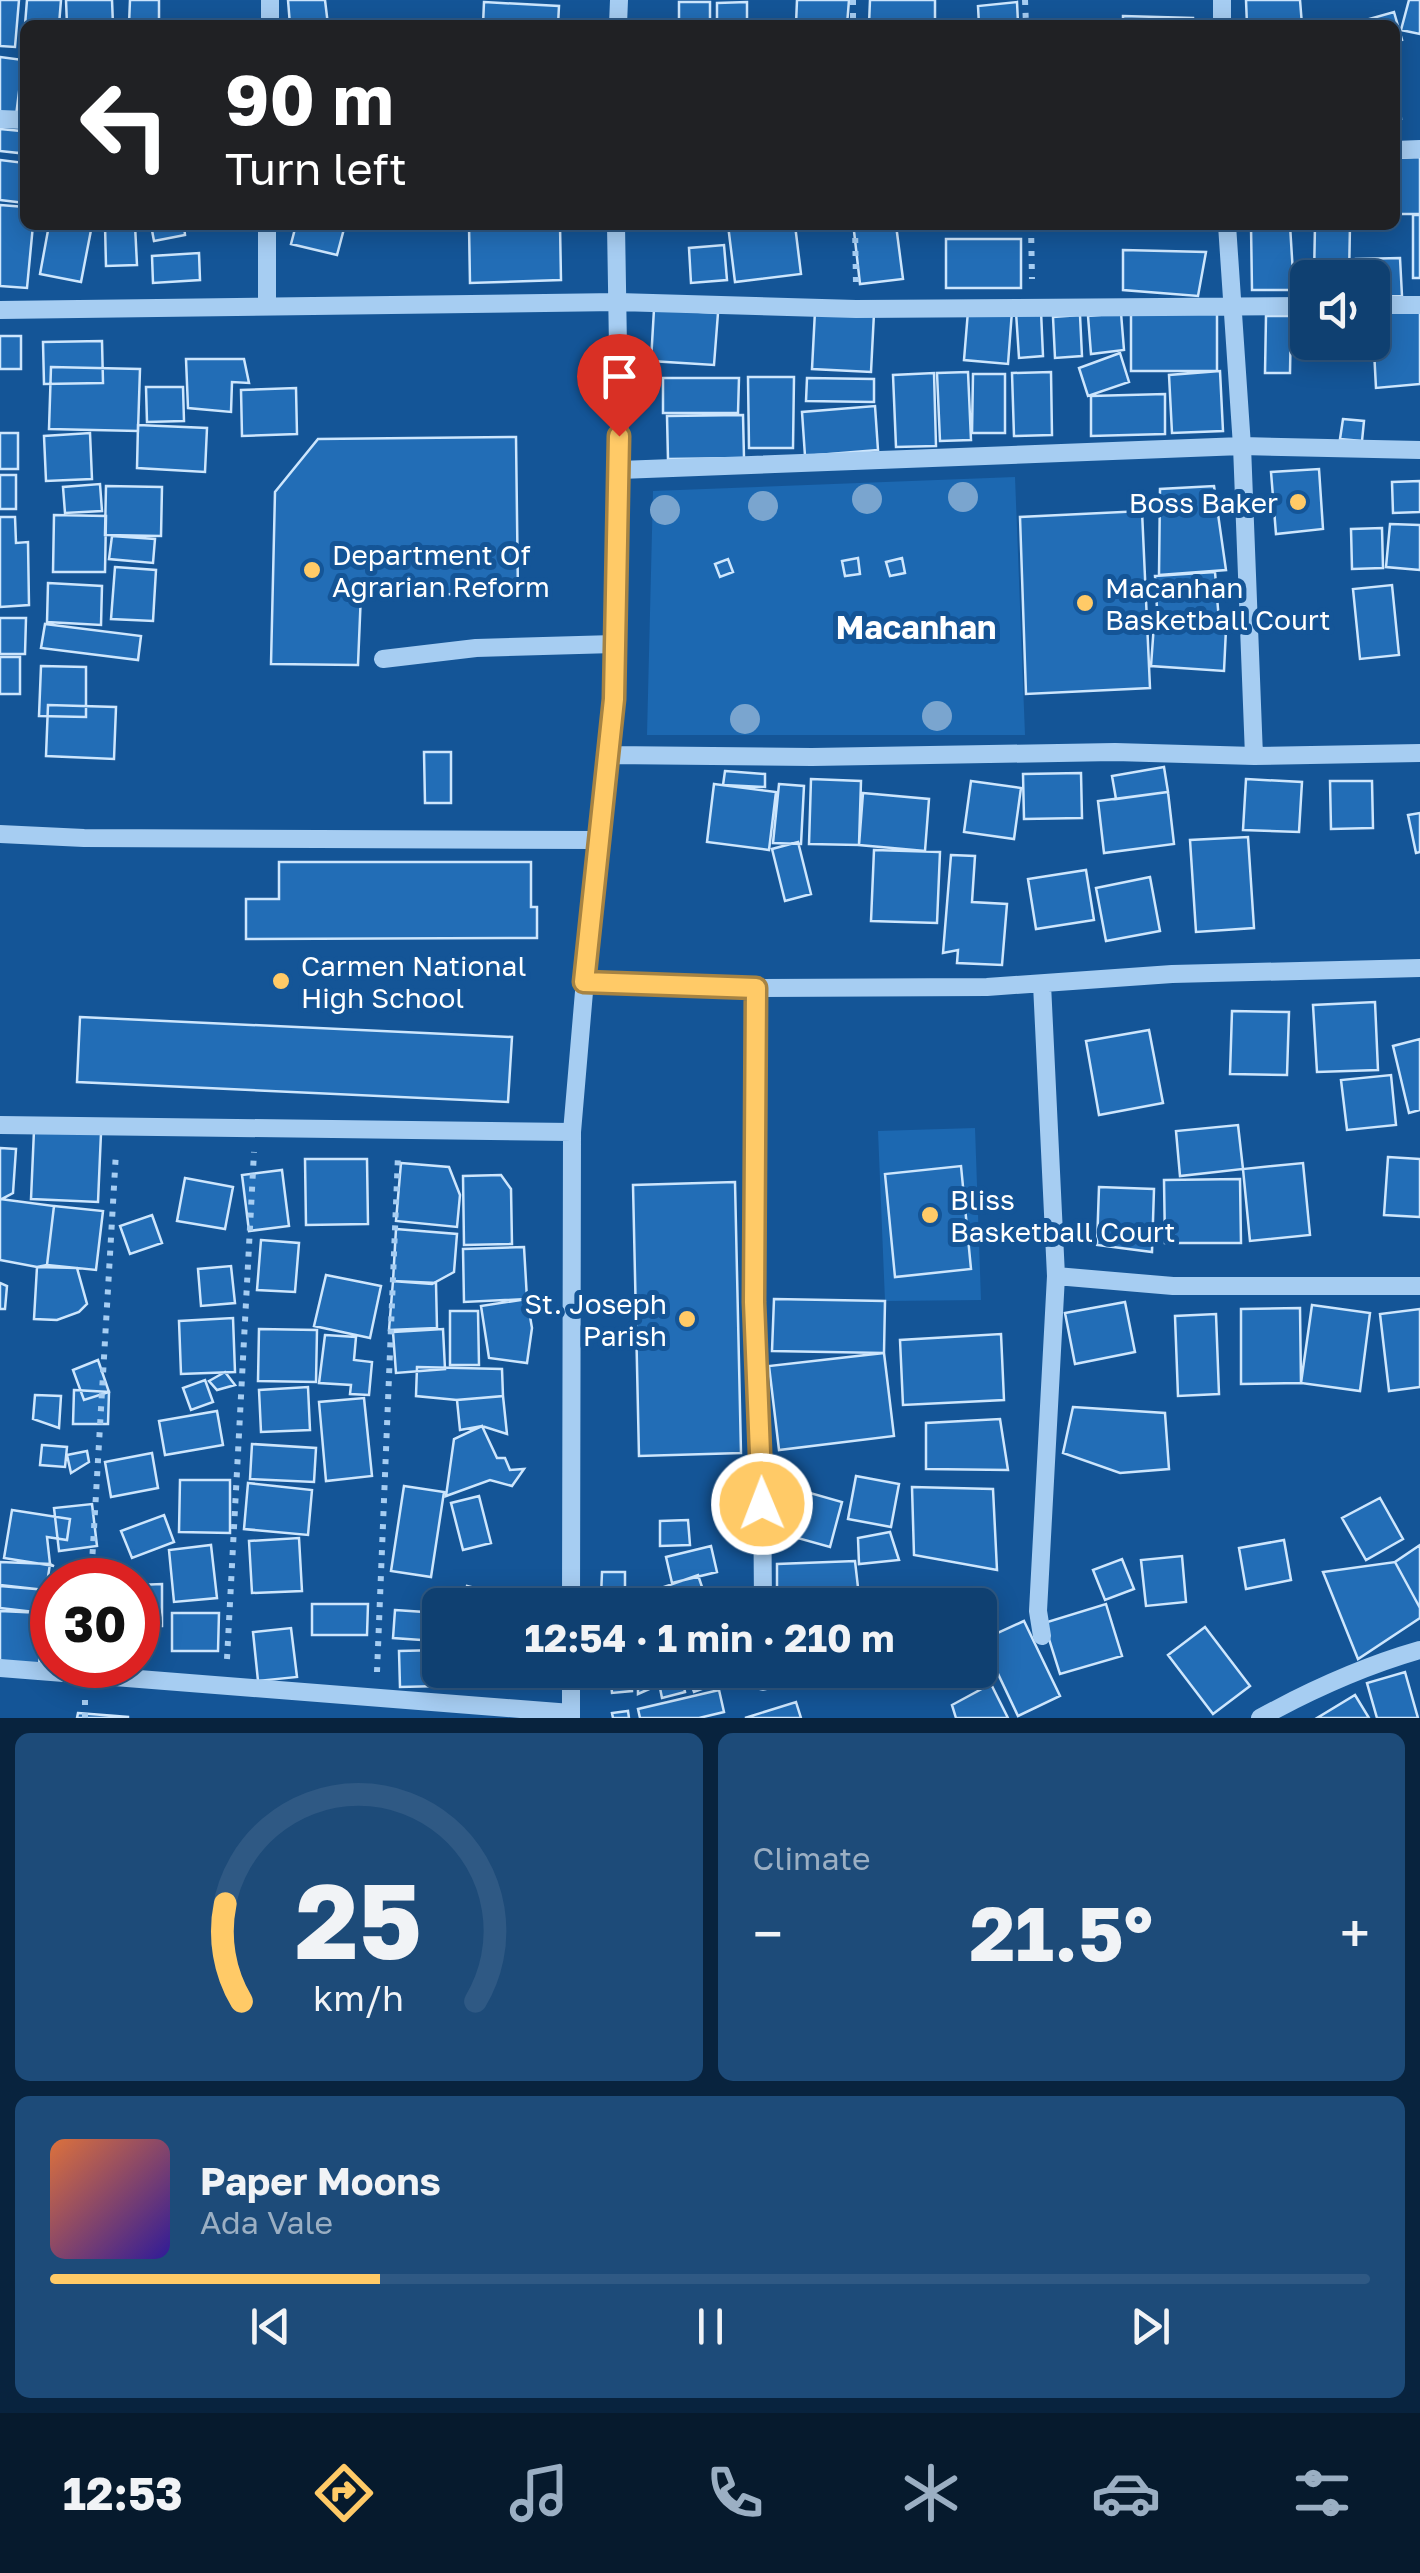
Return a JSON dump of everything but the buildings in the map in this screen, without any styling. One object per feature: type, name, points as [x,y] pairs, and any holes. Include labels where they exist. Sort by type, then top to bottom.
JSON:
[{"type":"street","points":[[267,230],[267,306]]},
{"type":"street","points":[[571,1588],[572,1132],[597,840],[610,755],[620,470],[616,230]]},
{"type":"street","points":[[1227,230],[1242,446],[1254,756]]},
{"type":"street","points":[[0,310],[618,302],[856,308],[1290,306]]},
{"type":"street","points":[[1390,306],[1420,306]]},
{"type":"street","points":[[620,470],[1242,446],[1420,450]]},
{"type":"street","points":[[384,659],[476,648],[614,644]]},
{"type":"street","points":[[610,755],[812,758],[1115,752],[1254,756],[1420,753]]},
{"type":"street","points":[[0,834],[84,838],[597,840]]},
{"type":"street","points":[[584,982],[756,988],[1042,984],[1172,974],[1420,968]]},
{"type":"street","points":[[1042,984],[1056,1276],[1038,1611],[1042,1636]]},
{"type":"street","points":[[756,988],[754,1302],[763,1588]]},
{"type":"street","points":[[0,1125],[572,1132]]},
{"type":"street","points":[[1056,1276],[1173,1286],[1420,1286]]},
{"type":"street","points":[[1260,1718],[1381,1661],[1420,1650]]},
{"type":"street","points":[[0,1668],[376,1696],[571,1716],[571,1688]]},
{"type":"path","points":[[855,230],[856,308]]},
{"type":"path","points":[[1031,230],[1032,308]]},
{"type":"path","points":[[92,1558],[117,1126]]},
{"type":"path","points":[[225,1686],[256,1126]]},
{"type":"path","points":[[376,1696],[394,1315],[398,1128]]},
{"type":"shaded area","points":[[1015,477],[1025,735],[647,735],[653,491]]},
{"type":"shaded area","name":"Bliss Basketball Court","points":[[975,1128],[981,1300],[885,1301],[878,1131]]},
{"type":"place","name":"Boss Baker","points":[[1298,502]]},
{"type":"place","name":"Department Of Agrarian Reform","points":[[312,570]]},
{"type":"place","name":"Macanhan Basketball Court","points":[[1085,603]]},
{"type":"place","name":"Carmen National High School","points":[[281,981]]},
{"type":"place","name":"Bliss Basketball Court","points":[[930,1215]]},
{"type":"place","name":"St. Joseph Parish","points":[[687,1319]]},
{"type":"district","name":"Macanhan","points":[[916,627]]},
{"type":"route","points":[[619,436],[614,699],[584,982],[756,988],[754,1302],[762,1504]]}]
